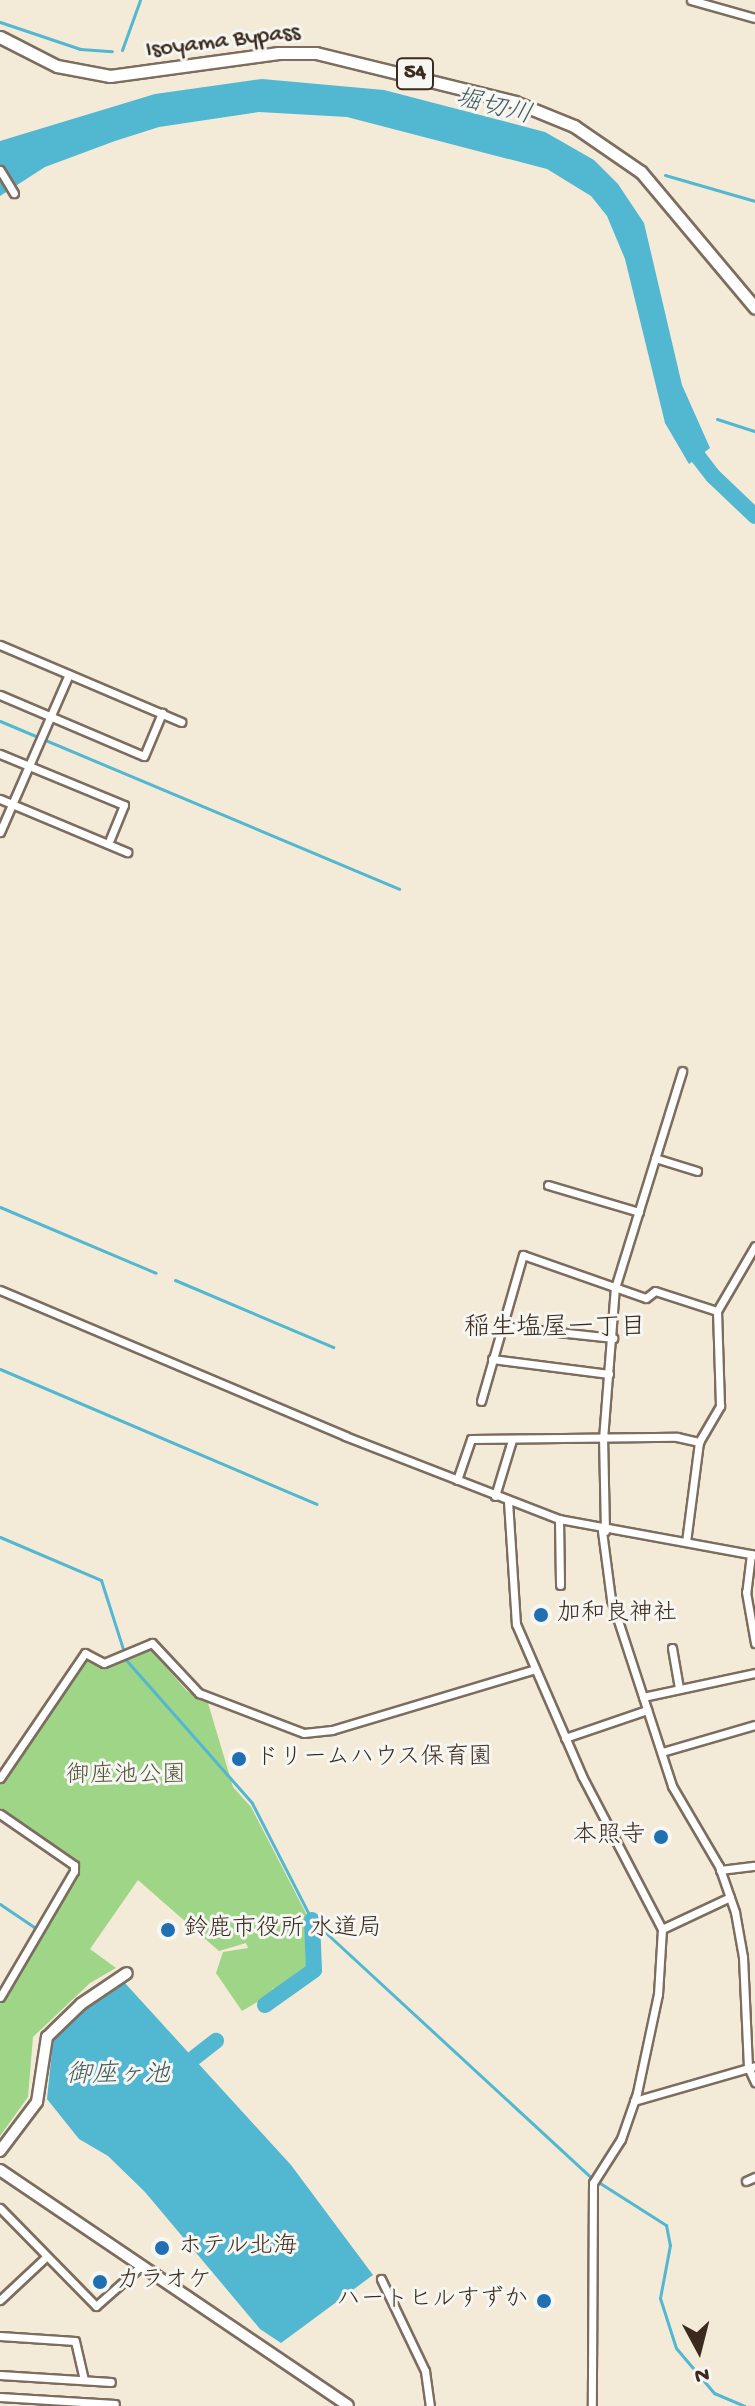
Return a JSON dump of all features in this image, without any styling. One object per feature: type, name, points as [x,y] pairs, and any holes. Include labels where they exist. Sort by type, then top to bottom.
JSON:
[{"type":"main road","name":"Isoyama Bypass","points":[[0,37],[57,66],[110,76],[278,53],[340,56],[539,110],[597,139],[641,172],[755,308]]},
{"type":"street","points":[[691,0],[755,18]]},
{"type":"street","points":[[0,170],[13,191]]},
{"type":"street","points":[[0,645],[181,722]]},
{"type":"street","points":[[0,832],[69,674]]},
{"type":"street","points":[[0,695],[144,756],[162,713]]},
{"type":"street","points":[[0,754],[124,805],[108,844]]},
{"type":"street","points":[[0,799],[127,852]]},
{"type":"street","points":[[682,1071],[615,1288],[603,1439],[604,1531],[611,1599],[647,1710],[683,1810],[720,1870],[730,1897],[743,1957],[755,2082]]},
{"type":"street","points":[[655,1158],[697,1171]]},
{"type":"street","points":[[548,1185],[639,1212]]},
{"type":"street","points":[[686,1542],[699,1442],[720,1406],[717,1311],[737,1269],[755,1246]]},
{"type":"street","points":[[481,1401],[523,1255],[646,1298],[655,1291],[717,1311]]},
{"type":"street","points":[[0,1290],[495,1496],[559,1519],[604,1531],[753,1555],[746,1592],[755,1643]]},
{"type":"street","points":[[502,1326],[613,1338]]},
{"type":"street","points":[[492,1359],[609,1374]]},
{"type":"street","points":[[457,1480],[471,1439],[699,1442]]},
{"type":"street","points":[[495,1496],[512,1440]]},
{"type":"street","points":[[508,1501],[516,1624],[565,1738],[662,1929],[658,1994],[634,2101],[621,2139],[593,2183],[592,2406]]},
{"type":"street","points":[[559,1519],[560,1585]]},
{"type":"street","points":[[0,1778],[85,1653],[104,1663],[152,1643],[199,1693],[304,1733],[332,1730],[535,1669]]},
{"type":"street","points":[[672,1648],[679,1688]]},
{"type":"street","points":[[643,1697],[755,1673]]},
{"type":"street","points":[[565,1738],[647,1710]]},
{"type":"street","points":[[662,1752],[755,1725]]},
{"type":"street","points":[[0,1814],[74,1865],[74,1871],[0,1997]]},
{"type":"street","points":[[720,1870],[755,1866]]},
{"type":"street","points":[[662,1929],[730,1897]]},
{"type":"street","points":[[0,2151],[37,2102],[47,2037],[81,2004],[127,1973]]},
{"type":"street","points":[[634,2101],[752,2066]]},
{"type":"street","points":[[0,2170],[348,2406]]},
{"type":"street","points":[[746,2181],[755,2177]]},
{"type":"street","points":[[0,2208],[96,2306],[141,2266]]},
{"type":"street","points":[[0,2300],[47,2256]]},
{"type":"street","points":[[381,2279],[425,2371],[430,2406]]},
{"type":"street","points":[[0,2336],[75,2341],[84,2380]]},
{"type":"street","points":[[0,2375],[111,2382]]},
{"type":"street","points":[[0,2397],[39,2403],[115,2404]]},
{"type":"green space","name":"御座池公園","points":[[150,1649],[187,1691],[208,1703],[233,1787],[251,1807],[310,1921],[311,1969],[277,1993],[272,1987],[274,1992],[242,2011],[216,1973],[223,1952],[248,1948],[246,1943],[219,1951],[138,1880],[90,1949],[116,1968],[90,1983],[33,2037],[28,2097],[0,2136],[0,2004],[78,1872],[77,1864],[0,1812],[0,1783],[84,1657],[107,1666]]},
{"type":"water","points":[[262,79],[384,90],[545,132],[594,160],[618,184],[644,223],[682,385],[710,448],[689,464],[665,423],[625,259],[607,216],[591,196],[547,169],[347,117],[259,112],[159,127],[115,141],[45,167],[0,196],[0,141],[155,94]]},
{"type":"water","name":"御座ヶ池","points":[[124,1982],[291,2165],[373,2275],[281,2343],[260,2329],[145,2192],[108,2156],[79,2139],[47,2099],[53,2041],[71,2019]]},
{"type":"waterway","points":[[122,50],[140,0]]},
{"type":"waterway","points":[[0,22],[80,49],[112,51]]},
{"type":"waterway","points":[[665,175],[755,201]]},
{"type":"waterway","points":[[717,419],[755,431]]},
{"type":"waterway","name":"堀切川","points":[[686,441],[713,476],[755,516]]},
{"type":"waterway","points":[[0,721],[399,889]]},
{"type":"waterway","points":[[0,1207],[156,1273]]},
{"type":"waterway","points":[[175,1280],[333,1347]]},
{"type":"waterway","points":[[0,1369],[316,1504]]},
{"type":"waterway","points":[[0,1537],[101,1580],[123,1649]]},
{"type":"waterway","points":[[127,1661],[252,1803],[312,1920],[592,2178],[666,2225],[670,2245],[660,2298],[676,2348],[714,2393],[744,2406]]},
{"type":"waterway","points":[[0,1904],[37,1929]]},
{"type":"waterway","points":[[265,2005],[314,1970],[312,1920]]},
{"type":"waterway","points":[[194,2058],[216,2041]]},
{"type":"place","name":"加和良神社","points":[[541,1615]]},
{"type":"place","name":"ドリームハウス保育園","points":[[239,1759]]},
{"type":"place","name":"本照寺","points":[[661,1837]]},
{"type":"place","name":"鈴鹿市役所 水道局","points":[[168,1930]]},
{"type":"place","name":"ホテル北海","points":[[162,2248]]},
{"type":"place","name":"カラオケ","points":[[100,2282]]},
{"type":"place","name":"ハートヒルすずか","points":[[544,2301]]},
{"type":"district","name":"稲生塩屋一丁目","points":[[555,1330]]}]
